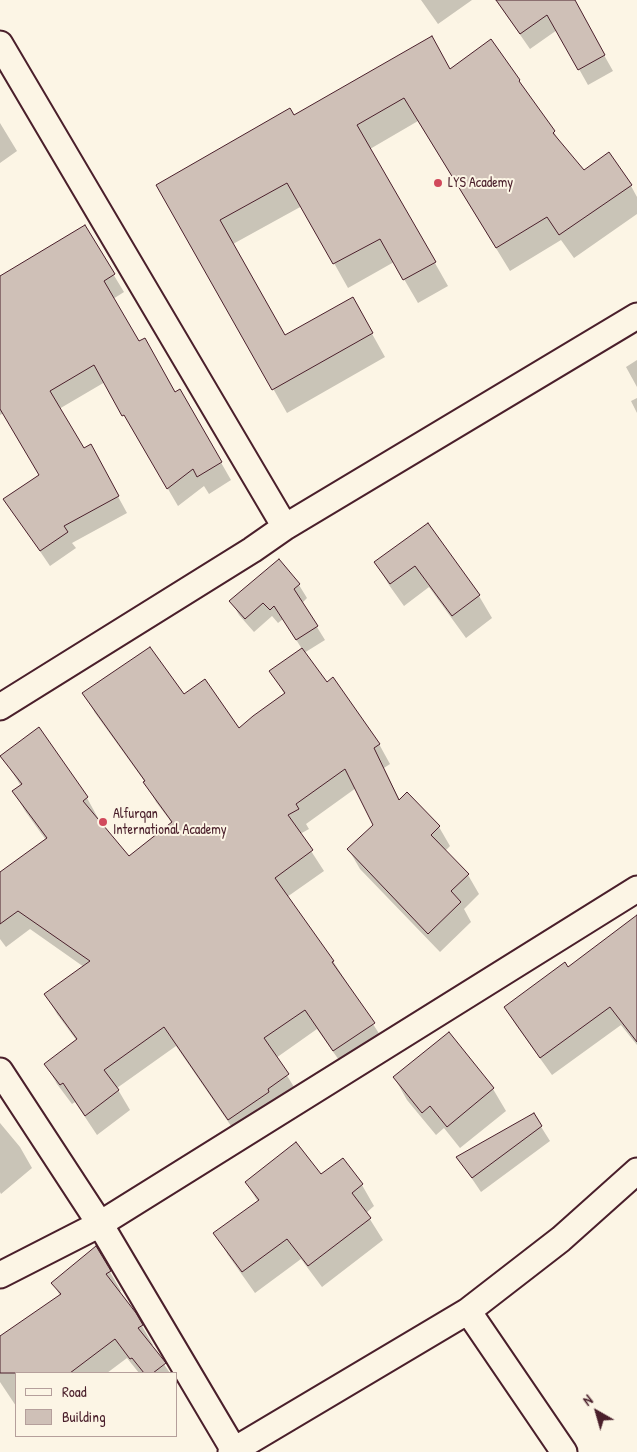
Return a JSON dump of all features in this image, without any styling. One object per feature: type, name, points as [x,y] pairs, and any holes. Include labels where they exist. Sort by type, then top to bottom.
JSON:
[{"type":"street","points":[[0,44],[285,527]]},
{"type":"street","points":[[0,708],[252,550],[285,527],[637,316]]},
{"type":"street","points":[[0,1276],[100,1224],[637,889]]},
{"type":"street","points":[[0,1071],[100,1224],[234,1451],[468,1311],[561,1240],[637,1171]]},
{"type":"street","points":[[468,1311],[564,1452]]},
{"type":"building","points":[[496,0],[575,0],[605,55],[578,70],[547,15],[520,34]]},
{"type":"building","points":[[432,36],[450,69],[491,39],[555,131],[553,133],[584,170],[609,152],[632,185],[559,235],[547,217],[496,248],[404,98],[357,125],[436,262],[403,280],[380,239],[333,264],[287,183],[220,220],[285,335],[353,297],[373,333],[272,390],[156,185],[290,108],[294,115]]},
{"type":"building","points":[[85,225],[115,274],[104,281],[139,341],[145,338],[175,392],[180,389],[222,462],[197,477],[193,469],[167,489],[124,415],[122,416],[94,365],[50,391],[84,448],[91,444],[119,496],[64,526],[68,532],[40,551],[3,499],[39,475],[0,409],[0,276]]},
{"type":"building","points":[[428,523],[480,595],[452,616],[415,566],[390,584],[374,562]]},
{"type":"building","points":[[279,559],[300,584],[294,589],[318,626],[296,640],[274,606],[270,610],[263,603],[245,619],[229,601]]},
{"type":"building","points":[[150,647],[184,694],[205,679],[239,728],[285,693],[269,671],[302,648],[327,682],[333,677],[380,744],[374,748],[399,800],[407,792],[440,826],[431,835],[469,874],[451,891],[461,902],[428,934],[347,849],[373,825],[345,769],[296,804],[299,809],[288,815],[313,850],[275,878],[375,1023],[333,1051],[305,1010],[264,1038],[289,1074],[268,1089],[269,1092],[228,1120],[164,1027],[104,1070],[119,1090],[85,1116],[63,1083],[60,1085],[44,1064],[77,1039],[44,994],[90,961],[18,911],[0,924],[0,872],[47,838],[12,791],[22,784],[0,756],[39,727],[88,797],[83,801],[129,856],[172,822],[82,693]]},
{"type":"building","points":[[637,915],[637,1042],[610,1007],[540,1058],[504,1007],[565,962],[568,967]]},
{"type":"building","points":[[449,1032],[494,1088],[447,1127],[430,1106],[422,1113],[393,1077]]},
{"type":"building","points":[[534,1113],[542,1126],[472,1178],[456,1157]]},
{"type":"building","points":[[296,1142],[321,1174],[343,1158],[363,1184],[352,1193],[371,1218],[308,1266],[287,1239],[242,1272],[213,1233],[259,1200],[245,1182]]},
{"type":"building","points":[[96,1246],[111,1271],[106,1274],[143,1325],[138,1328],[166,1363],[154,1372],[143,1372],[132,1358],[130,1359],[115,1339],[71,1372],[0,1373],[0,1336],[61,1294],[51,1283]]},
{"type":"place","name":"LYS Academy","points":[[438,183]]},
{"type":"place","name":"Alfurqan International Academy","points":[[103,822]]}]
